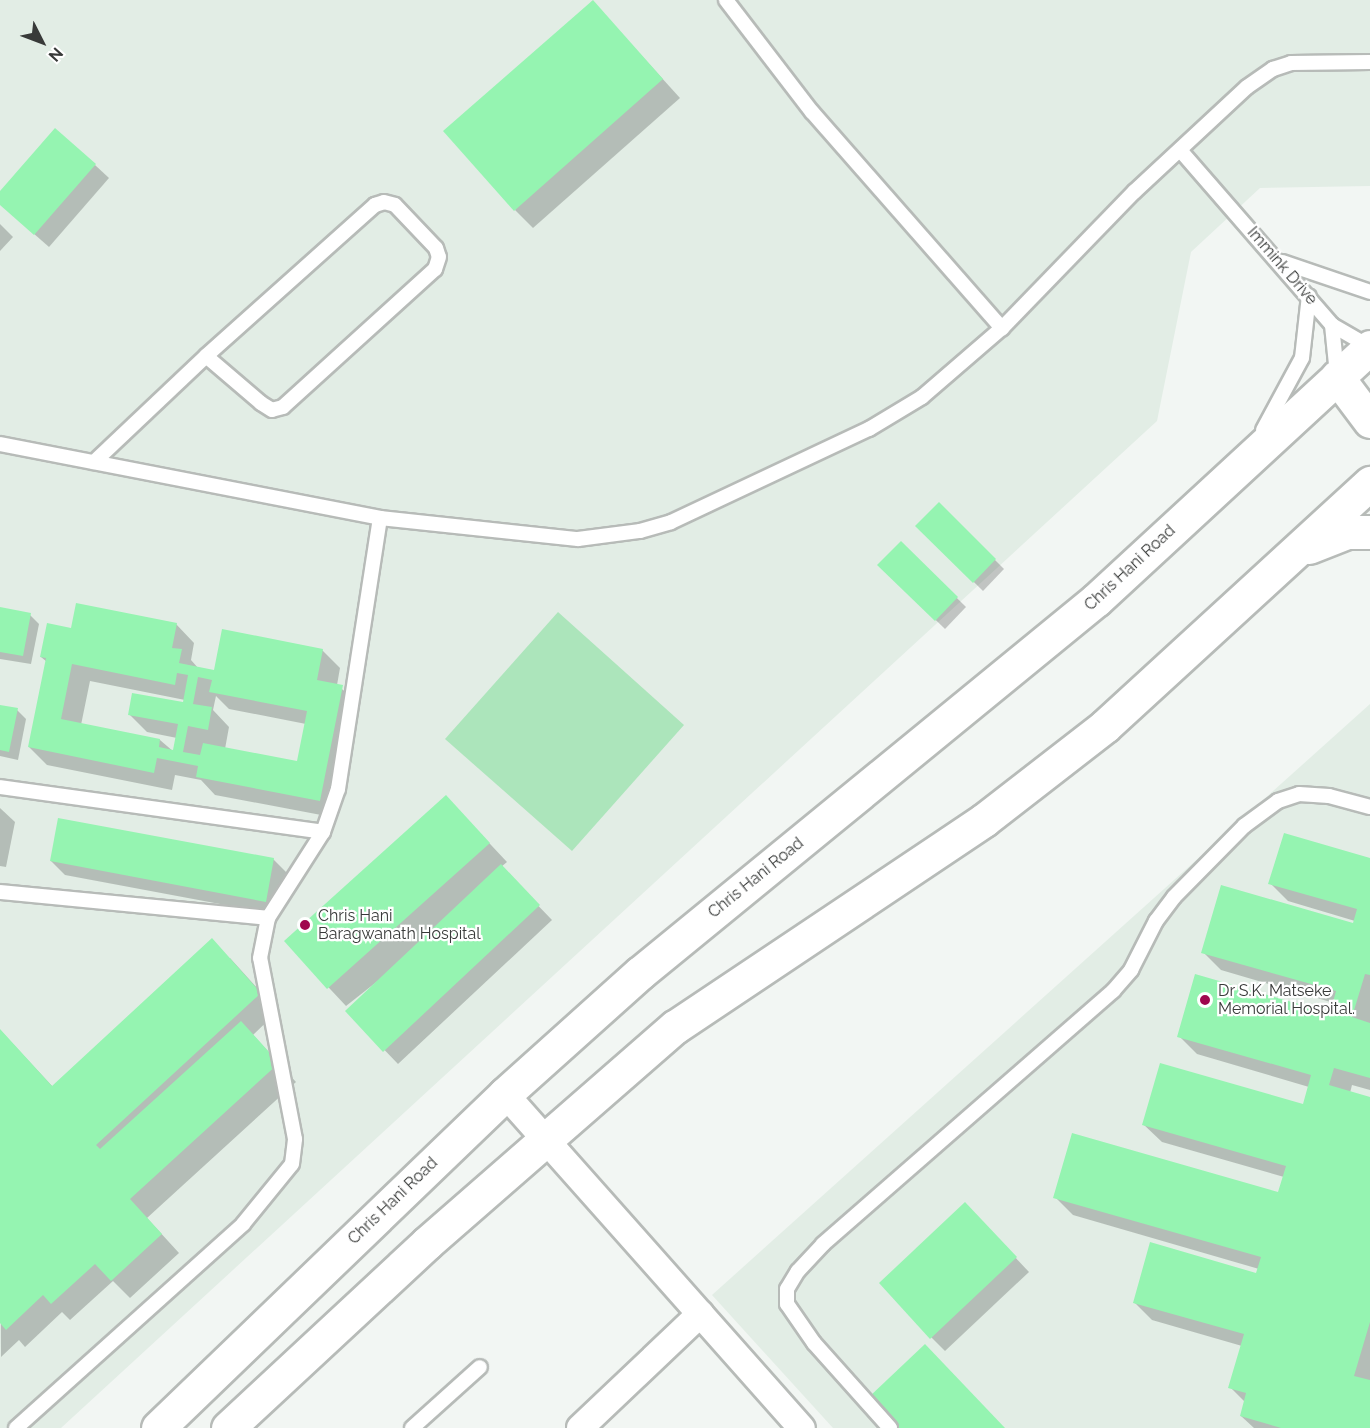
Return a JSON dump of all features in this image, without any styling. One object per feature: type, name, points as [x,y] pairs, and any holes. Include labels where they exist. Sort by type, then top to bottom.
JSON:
[{"type":"main road","name":"Chris Hani Road","points":[[158,1428],[505,1094],[640,973],[1019,666],[1370,347]]},
{"type":"main road","points":[[1337,377],[1370,421]]},
{"type":"main road","points":[[228,1428],[542,1140],[675,1027],[984,820],[1105,726],[1370,483]]},
{"type":"main road","points":[[1288,556],[1347,532],[1370,532]]},
{"type":"street","points":[[505,1094],[542,1140],[802,1428]]},
{"type":"street","points":[[580,1428],[700,1314]]},
{"type":"lane","points":[[726,0],[812,112],[1002,328]]},
{"type":"lane","points":[[0,444],[380,518],[578,538],[640,531],[671,522],[898,413],[941,383],[1002,328],[1180,150],[1247,87],[1273,69],[1311,62],[1370,62]]},
{"type":"lane","name":"Immink Drive","points":[[1180,150],[1332,325],[1370,347]]},
{"type":"lane","points":[[94,462],[206,356],[375,205],[384,202],[395,205],[436,248],[439,257],[435,268],[283,407],[272,410],[261,403],[206,356]]},
{"type":"lane","points":[[1277,260],[1370,292]]},
{"type":"lane","points":[[1243,463],[1294,378],[1306,336],[1309,296]]},
{"type":"lane","points":[[1332,325],[1337,377]]},
{"type":"lane","points":[[16,1428],[243,1224],[292,1164],[295,1139],[260,958],[268,918],[323,832],[338,789],[380,518]]},
{"type":"lane","points":[[0,787],[323,832]]},
{"type":"lane","points":[[890,1428],[797,1322],[787,1304],[787,1288],[798,1270],[823,1244],[1113,991],[1131,969],[1156,921],[1173,897],[1244,826],[1278,801],[1299,794],[1329,796],[1370,807]]},
{"type":"lane","points":[[0,892],[268,918]]},
{"type":"lane","points":[[412,1428],[480,1367]]},
{"type":"shaded area","name":"Chris Hani Baragwanath Hospital","points":[[0,0],[1370,0],[1370,186],[1260,188],[1191,252],[1157,421],[61,1428],[0,1428]]},
{"type":"shaded area","name":"Dr S.K. Matseke Memorial Hospital.","points":[[1370,704],[1370,1428],[833,1428],[712,1295]]},
{"type":"green space","points":[[558,612],[684,725],[572,851],[445,739]]},
{"type":"building","points":[[593,0],[663,79],[514,211],[443,131]]},
{"type":"building","points":[[55,128],[96,164],[34,235],[0,205],[0,191]]},
{"type":"building","points":[[939,502],[996,559],[973,583],[915,526]]},
{"type":"building","points":[[901,541],[958,597],[935,621],[877,565]]},
{"type":"building","points":[[76,603],[177,623],[172,648],[182,649],[179,663],[214,670],[222,629],[323,649],[317,680],[343,685],[320,801],[196,777],[198,766],[157,758],[154,773],[28,747],[46,658],[40,657],[47,623],[71,628]],"holes":[[[72,664],[175,685],[177,673],[188,675],[183,702],[132,693],[128,715],[178,724],[173,750],[159,747],[160,739],[61,719]],[[198,677],[212,680],[209,692],[307,711],[297,761],[203,743],[200,755],[183,752],[188,726],[208,730],[212,707],[193,704]]]},
{"type":"building","points":[[0,607],[31,613],[23,656],[0,652]]},
{"type":"building","points":[[0,705],[18,708],[9,752],[0,750]]},
{"type":"building","points":[[446,795],[490,843],[327,989],[284,941]]},
{"type":"building","points":[[58,818],[274,858],[266,902],[50,861]]},
{"type":"building","points":[[1284,833],[1370,858],[1370,975],[1365,974],[1352,1017],[1370,1023],[1370,1078],[1334,1068],[1329,1085],[1370,1097],[1370,1322],[1354,1376],[1370,1380],[1370,1428],[1281,1428],[1240,1416],[1246,1393],[1228,1388],[1244,1334],[1133,1303],[1150,1242],[1256,1273],[1261,1257],[1053,1198],[1072,1133],[1278,1192],[1286,1166],[1142,1125],[1160,1063],[1303,1104],[1311,1075],[1177,1037],[1195,974],[1330,1013],[1336,991],[1201,953],[1221,885],[1353,923],[1357,909],[1268,884]]},
{"type":"building","points":[[501,864],[540,905],[383,1052],[345,1011]]},
{"type":"building","points":[[212,938],[261,993],[96,1145],[100,1149],[241,1021],[279,1063],[130,1199],[162,1234],[111,1281],[95,1264],[51,1304],[43,1295],[6,1330],[0,1323],[0,1029],[52,1086]]},
{"type":"building","points":[[965,1202],[1017,1257],[930,1339],[879,1283]]},
{"type":"building","points":[[925,1344],[1005,1428],[899,1428],[869,1397]]},
{"type":"place","name":"Chris Hani Baragwanath Hospital","points":[[305,925]]},
{"type":"place","name":"Dr S.K. Matseke Memorial Hospital.","points":[[1205,1000]]}]
